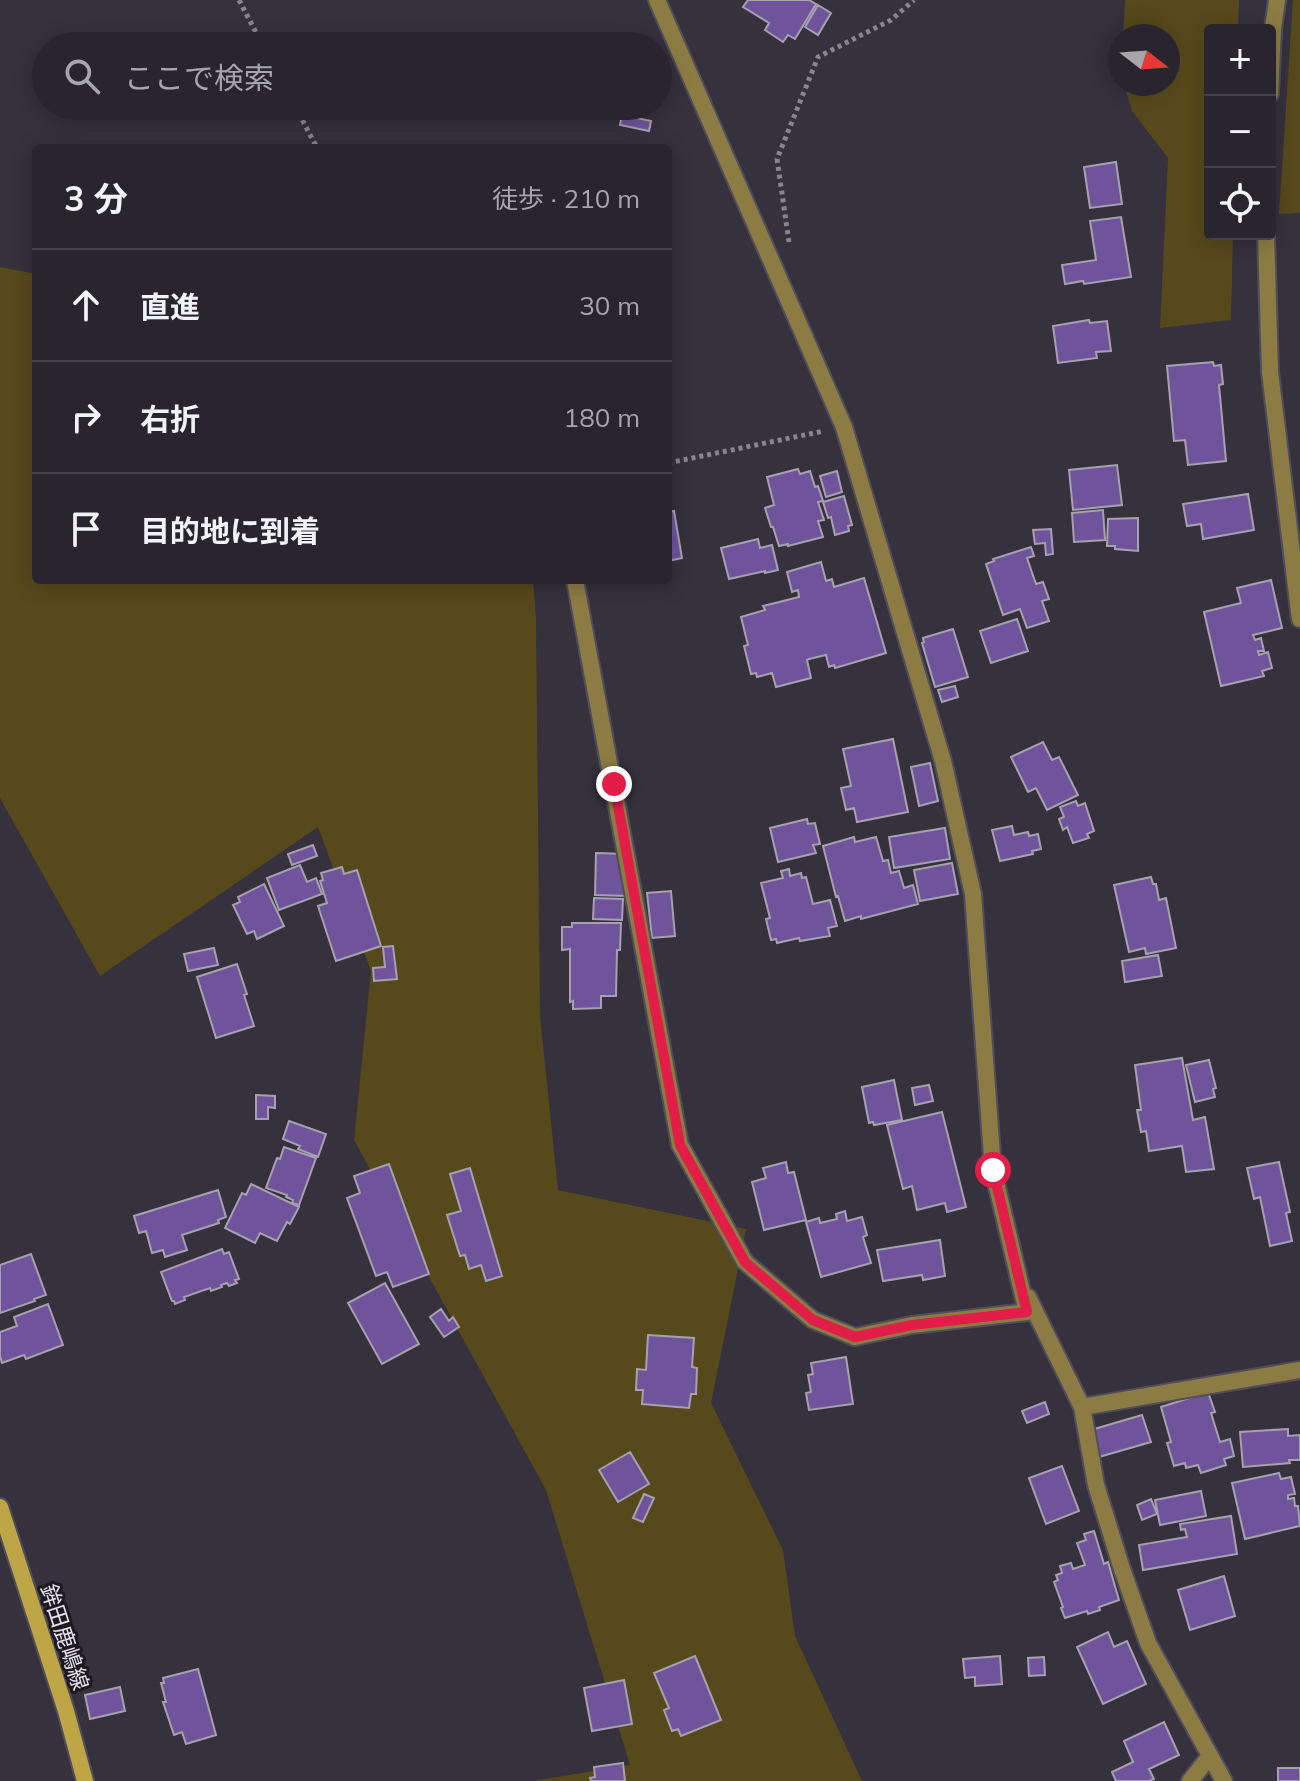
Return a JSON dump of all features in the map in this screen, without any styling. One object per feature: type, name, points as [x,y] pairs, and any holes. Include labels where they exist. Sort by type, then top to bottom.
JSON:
[{"type":"main road","name":"鉾田鹿嶋線","points":[[0,1507],[66,1711],[85,1781]]},
{"type":"street","points":[[657,0],[671,32]]},
{"type":"street","points":[[1274,24],[1277,0]]},
{"type":"street","points":[[576,584],[680,1145],[745,1262],[813,1320],[855,1337],[912,1325],[1027,1312],[993,1170],[973,894],[943,761],[844,427],[672,34]]},
{"type":"street","points":[[1266,240],[1270,372],[1300,619]]},
{"type":"street","points":[[1022,1284],[1082,1407],[1096,1485],[1148,1643],[1224,1781]]},
{"type":"street","points":[[1082,1407],[1300,1370]]},
{"type":"street","points":[[1190,1781],[1210,1756]]},
{"type":"path","points":[[239,0],[256,32]]},
{"type":"path","points":[[791,250],[777,159],[818,57],[891,20],[914,0]]},
{"type":"path","points":[[302,120],[315,144]]},
{"type":"path","points":[[672,462],[844,427]]},
{"type":"shaded area","points":[[1125,0],[1239,0],[1238,24],[1204,24],[1204,240],[1233,240],[1231,320],[1160,328],[1168,158],[1132,111],[1128,96],[1180,96],[1180,24],[1124,24]]},
{"type":"shaded area","points":[[1293,0],[1300,0],[1300,213],[1279,214]]},
{"type":"shaded area","points":[[0,267],[32,273],[32,584],[533,584],[540,1016],[558,1190],[746,1229],[711,1403],[783,1550],[795,1636],[862,1781],[533,1781],[630,1765],[546,1490],[354,1140],[371,971],[318,827],[100,976],[0,798]]},
{"type":"building","points":[[748,0],[809,0],[816,4],[795,39],[788,35],[783,42],[765,30],[769,23],[743,7]]},
{"type":"building","points":[[818,5],[831,13],[818,35],[805,27]]},
{"type":"building","points":[[621,120],[651,121],[649,131],[620,125]]},
{"type":"building","points":[[1116,162],[1122,204],[1090,208],[1084,167]]},
{"type":"building","points":[[1121,217],[1131,277],[1065,284],[1062,265],[1096,260],[1090,221]]},
{"type":"building","points":[[1089,320],[1090,323],[1107,321],[1111,351],[1096,352],[1097,358],[1058,363],[1053,326]]},
{"type":"building","points":[[1213,362],[1214,366],[1221,365],[1223,384],[1219,385],[1226,461],[1188,465],[1185,440],[1174,441],[1167,366]]},
{"type":"building","points":[[1117,465],[1122,505],[1073,510],[1069,470]]},
{"type":"building","points":[[798,469],[800,474],[810,471],[815,487],[818,486],[823,501],[818,502],[824,520],[818,521],[823,537],[779,546],[765,508],[774,505],[767,477]]},
{"type":"building","points":[[837,471],[842,492],[826,497],[820,476]]},
{"type":"building","points":[[1248,494],[1254,530],[1203,539],[1201,524],[1187,526],[1183,504]]},
{"type":"building","points":[[844,496],[852,525],[848,526],[849,531],[835,535],[823,502]]},
{"type":"building","points":[[1103,510],[1105,540],[1074,542],[1072,513]]},
{"type":"building","points":[[672,511],[682,558],[672,560]]},
{"type":"building","points":[[1138,518],[1138,551],[1107,546],[1108,519]]},
{"type":"building","points":[[1051,529],[1053,554],[1046,555],[1045,543],[1035,544],[1033,530]]},
{"type":"building","points":[[758,539],[760,548],[772,545],[778,570],[729,579],[721,548]]},
{"type":"building","points":[[1031,547],[1034,556],[1027,558],[1036,584],[1043,582],[1049,599],[1042,601],[1049,621],[1027,628],[1020,609],[1003,615],[986,564]]},
{"type":"building","points":[[821,562],[826,581],[832,579],[834,587],[864,578],[886,653],[835,668],[834,665],[829,667],[826,655],[809,659],[811,678],[776,687],[772,673],[757,677],[756,673],[751,674],[741,617],[765,610],[763,606],[799,597],[798,590],[792,592],[787,572]]},
{"type":"building","points":[[1271,580],[1282,628],[1253,635],[1255,640],[1261,638],[1264,651],[1258,651],[1259,655],[1268,652],[1272,668],[1262,671],[1264,676],[1221,686],[1204,612],[1241,603],[1237,588]]},
{"type":"building","points":[[1017,619],[1028,651],[991,663],[980,631]]},
{"type":"building","points":[[953,629],[968,677],[935,687],[923,638]]},
{"type":"building","points":[[955,686],[958,697],[942,702],[938,690]]},
{"type":"building","points":[[893,739],[908,812],[857,822],[854,808],[846,810],[841,788],[851,786],[843,749]]},
{"type":"building","points":[[1043,742],[1052,760],[1059,757],[1078,795],[1047,810],[1036,788],[1028,792],[1011,757]]},
{"type":"building","points":[[930,763],[938,801],[919,806],[911,767]]},
{"type":"building","points":[[1076,801],[1078,806],[1085,803],[1094,831],[1087,834],[1089,838],[1073,843],[1067,827],[1063,830],[1059,819],[1064,817],[1060,807]]},
{"type":"building","points":[[807,819],[808,824],[815,823],[820,844],[813,845],[816,853],[778,862],[770,828]]},
{"type":"building","points":[[1012,826],[1014,835],[1028,832],[1029,836],[1038,834],[1041,849],[1032,851],[1033,854],[1000,861],[992,830]]},
{"type":"building","points":[[945,828],[950,859],[894,868],[889,837]]},
{"type":"building","points":[[854,837],[855,842],[876,837],[883,861],[888,860],[891,873],[899,871],[904,888],[913,885],[918,904],[845,921],[823,846]]},
{"type":"building","points":[[313,845],[317,856],[292,865],[288,854]]},
{"type":"building","points":[[596,853],[626,854],[626,896],[595,895]]},
{"type":"building","points":[[952,863],[958,894],[920,901],[914,870]]},
{"type":"building","points":[[300,865],[307,882],[316,878],[322,894],[279,910],[267,878]]},
{"type":"building","points":[[342,867],[344,874],[357,870],[381,946],[336,961],[318,906],[327,903],[320,881],[323,880],[321,873]]},
{"type":"building","points":[[789,869],[790,876],[801,873],[802,878],[806,877],[813,904],[830,900],[837,926],[828,928],[830,936],[777,943],[776,939],[771,940],[766,919],[770,918],[761,883],[783,878],[781,871]]},
{"type":"building","points":[[1151,877],[1153,884],[1156,884],[1159,900],[1166,898],[1176,948],[1146,954],[1145,948],[1129,952],[1114,885]]},
{"type":"building","points":[[264,884],[284,926],[257,939],[254,931],[247,934],[233,905],[240,902],[238,897]]},
{"type":"building","points":[[671,891],[675,936],[652,938],[647,893]]},
{"type":"building","points":[[594,898],[623,899],[622,920],[593,919]]},
{"type":"building","points":[[572,923],[621,923],[616,996],[601,996],[601,1008],[573,1009],[573,1001],[570,1002],[570,949],[562,950],[562,927],[572,927]]},
{"type":"building","points":[[393,946],[397,979],[374,981],[373,968],[385,967],[383,947]]},
{"type":"building","points":[[214,948],[218,965],[188,971],[184,954]]},
{"type":"building","points":[[1158,955],[1162,976],[1125,982],[1122,961]]},
{"type":"building","points":[[237,964],[254,1026],[216,1038],[197,977]]},
{"type":"building","points":[[1182,1058],[1193,1120],[1205,1117],[1214,1169],[1186,1172],[1182,1146],[1149,1151],[1146,1131],[1141,1132],[1135,1065]]},
{"type":"building","points":[[1209,1060],[1216,1088],[1213,1089],[1215,1097],[1195,1102],[1186,1065]]},
{"type":"building","points":[[894,1080],[902,1120],[874,1125],[873,1122],[869,1123],[862,1087]]},
{"type":"building","points":[[929,1085],[933,1101],[915,1105],[912,1088]]},
{"type":"building","points":[[256,1095],[275,1096],[275,1108],[268,1107],[268,1119],[256,1119]]},
{"type":"building","points":[[942,1112],[966,1207],[947,1212],[945,1203],[917,1210],[912,1186],[903,1189],[887,1125]]},
{"type":"building","points":[[289,1121],[326,1134],[318,1157],[283,1139]]},
{"type":"building","points":[[284,1147],[316,1158],[299,1205],[292,1203],[293,1200],[287,1195],[266,1188]]},
{"type":"building","points":[[786,1162],[788,1173],[794,1172],[806,1220],[764,1230],[752,1182],[766,1178],[763,1168]]},
{"type":"building","points":[[1279,1162],[1290,1212],[1286,1213],[1292,1241],[1270,1246],[1260,1197],[1254,1199],[1247,1168]]},
{"type":"building","points":[[389,1164],[429,1274],[393,1287],[387,1272],[376,1276],[347,1198],[360,1193],[354,1176]]},
{"type":"building","points":[[470,1168],[502,1276],[486,1281],[481,1265],[469,1269],[465,1255],[460,1256],[447,1215],[461,1211],[450,1174]]},
{"type":"building","points":[[251,1184],[299,1207],[277,1241],[260,1233],[255,1243],[225,1228],[242,1193],[246,1195]]},
{"type":"building","points":[[218,1190],[226,1217],[218,1220],[219,1223],[182,1235],[187,1250],[165,1257],[163,1250],[152,1253],[146,1231],[139,1233],[134,1216]]},
{"type":"building","points":[[845,1211],[847,1221],[862,1217],[867,1235],[863,1237],[871,1263],[821,1277],[806,1222],[819,1218],[820,1223],[837,1219],[836,1214]]},
{"type":"building","points":[[940,1240],[945,1276],[923,1280],[922,1275],[883,1281],[877,1250]]},
{"type":"building","points":[[222,1249],[224,1254],[229,1252],[239,1279],[235,1280],[237,1283],[229,1286],[227,1283],[211,1291],[210,1288],[184,1297],[185,1300],[175,1304],[161,1272]]},
{"type":"building","points":[[31,1254],[46,1295],[0,1313],[0,1265]]},
{"type":"building","points":[[385,1283],[419,1344],[382,1364],[348,1303]]},
{"type":"building","points":[[48,1304],[63,1345],[26,1359],[24,1355],[2,1363],[0,1332],[17,1326],[14,1317]]},
{"type":"building","points":[[441,1309],[449,1321],[453,1317],[459,1327],[444,1337],[430,1317]]},
{"type":"building","points":[[648,1335],[694,1338],[692,1367],[697,1368],[696,1394],[691,1394],[689,1408],[642,1404],[643,1390],[636,1390],[637,1369],[646,1370]]},
{"type":"building","points":[[846,1357],[853,1404],[809,1410],[806,1393],[811,1392],[808,1375],[813,1374],[811,1363]]},
{"type":"building","points":[[1208,1392],[1220,1442],[1230,1439],[1234,1456],[1224,1459],[1226,1465],[1201,1473],[1198,1465],[1186,1468],[1185,1463],[1174,1466],[1161,1407]]},
{"type":"building","points":[[1045,1402],[1049,1414],[1027,1423],[1022,1411]]},
{"type":"building","points":[[1142,1415],[1151,1442],[1099,1457],[1091,1430]]},
{"type":"building","points":[[1288,1429],[1288,1436],[1300,1435],[1300,1460],[1243,1467],[1240,1432]]},
{"type":"building","points":[[630,1452],[649,1484],[618,1502],[599,1470]]},
{"type":"building","points":[[1062,1466],[1079,1511],[1046,1524],[1029,1478]]},
{"type":"building","points":[[1279,1473],[1281,1479],[1291,1477],[1295,1494],[1288,1495],[1288,1499],[1294,1498],[1295,1506],[1298,1506],[1300,1526],[1245,1539],[1232,1483]]},
{"type":"building","points":[[1201,1491],[1206,1516],[1160,1525],[1155,1500]]},
{"type":"building","points":[[644,1494],[654,1498],[643,1522],[633,1518]]},
{"type":"building","points":[[1151,1499],[1157,1514],[1142,1520],[1137,1505]]},
{"type":"building","points":[[1231,1516],[1237,1554],[1143,1570],[1139,1545],[1187,1537],[1180,1524]]},
{"type":"building","points":[[1094,1531],[1104,1564],[1108,1562],[1119,1600],[1088,1614],[1087,1611],[1065,1618],[1054,1582],[1058,1580],[1056,1575],[1062,1573],[1060,1566],[1071,1563],[1073,1569],[1085,1565],[1077,1543],[1086,1540],[1084,1534]]},
{"type":"building","points":[[1224,1576],[1235,1616],[1190,1630],[1178,1590]]},
{"type":"building","points":[[1108,1632],[1114,1647],[1127,1641],[1146,1684],[1103,1704],[1077,1647]]},
{"type":"building","points":[[695,1656],[721,1720],[681,1736],[678,1729],[672,1731],[664,1710],[669,1708],[654,1673]]},
{"type":"building","points":[[1000,1656],[1002,1684],[975,1686],[975,1677],[965,1678],[963,1659]]},
{"type":"building","points":[[1044,1657],[1045,1675],[1029,1676],[1028,1658]]},
{"type":"building","points":[[198,1669],[216,1735],[186,1744],[182,1732],[174,1735],[163,1702],[166,1702],[161,1683],[164,1683],[163,1678]]},
{"type":"building","points":[[624,1680],[632,1724],[592,1731],[584,1688]]},
{"type":"building","points":[[120,1687],[125,1711],[90,1719],[85,1695]]},
{"type":"building","points":[[1164,1722],[1179,1755],[1149,1769],[1154,1779],[1116,1781],[1112,1772],[1133,1762],[1124,1741]]},
{"type":"building","points":[[623,1763],[625,1781],[591,1781],[590,1778],[595,1777],[594,1767]]},
{"type":"building","points":[[1278,1768],[1300,1768],[1300,1781],[1278,1781]]},
{"type":"route","points":[[614,784],[680,1145],[745,1262],[813,1320],[855,1337],[912,1325],[1027,1312],[993,1170]]}]
